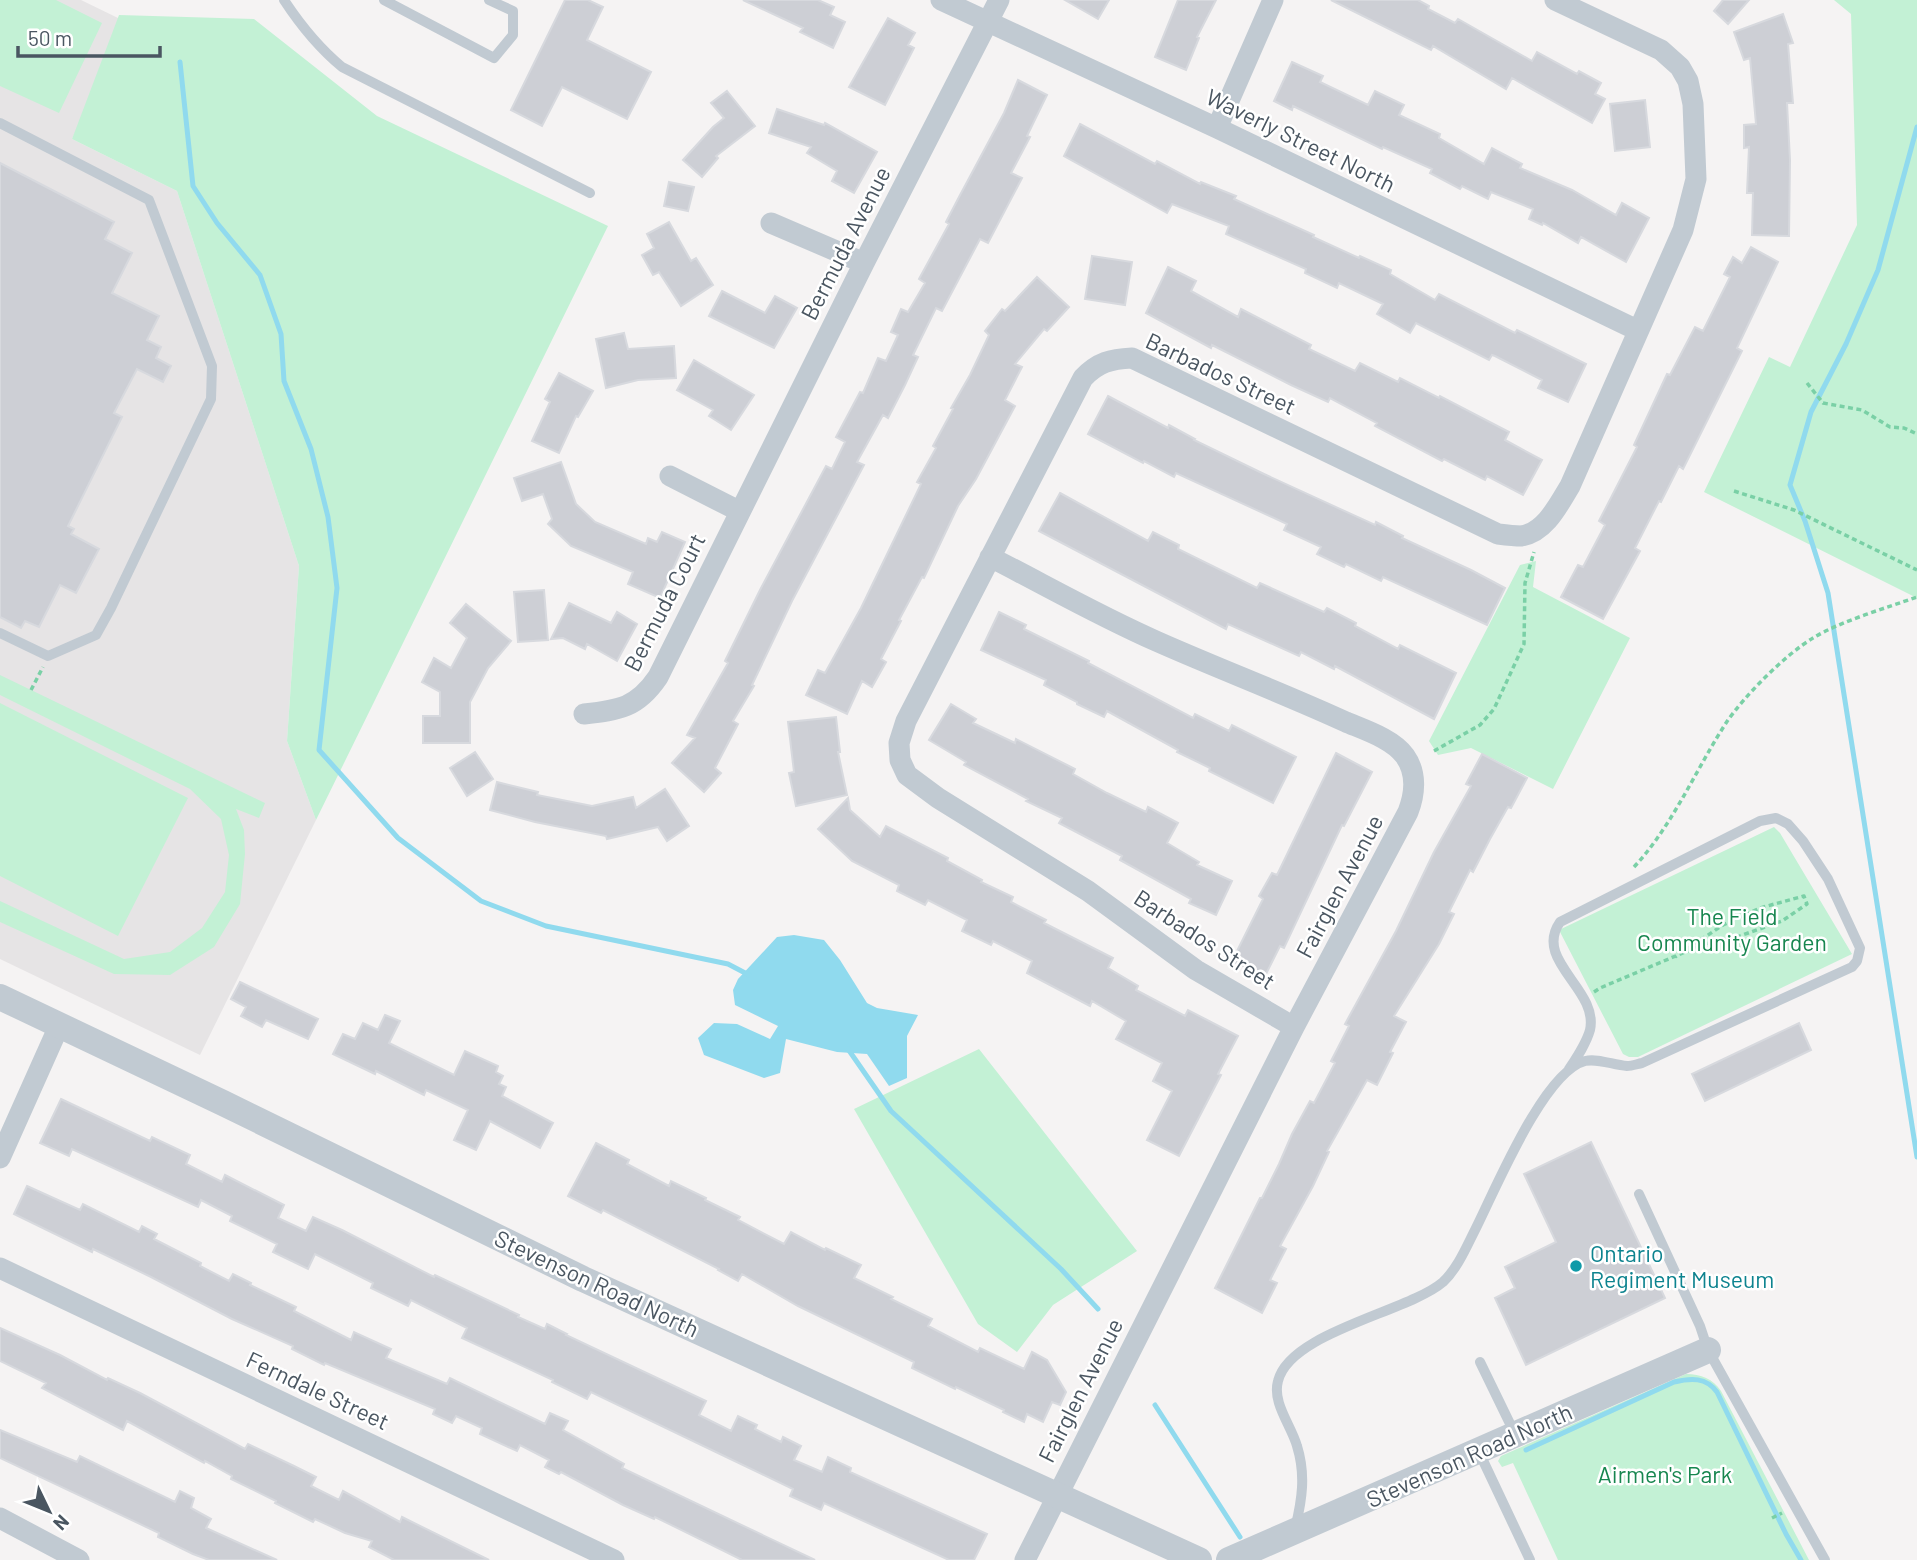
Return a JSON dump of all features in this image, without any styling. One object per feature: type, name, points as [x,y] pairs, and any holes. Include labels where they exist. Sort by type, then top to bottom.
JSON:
[{"type":"street","name":"Waverly Street North","points":[[941,0],[1217,128],[1637,330]]},
{"type":"street","name":"Bermuda Avenue","points":[[739,511],[999,0]]},
{"type":"street","points":[[1217,128],[1273,0]]},
{"type":"street","points":[[1542,525],[1554,512],[1570,486],[1637,330],[1684,230],[1696,179],[1693,104],[1688,81],[1680,67],[1661,50],[1555,0]]},
{"type":"street","points":[[771,223],[864,263]]},
{"type":"street","name":"Barbados Street","points":[[1294,1027],[1196,970],[1088,891],[938,798],[907,775],[900,760],[899,743],[906,721],[1083,378],[1094,366],[1110,359],[1132,358],[1499,534],[1523,536],[1542,525]]},
{"type":"street","points":[[670,476],[739,511]]},
{"type":"street","name":"Bermuda Court","points":[[584,714],[622,708],[637,702],[649,690],[658,677],[739,511]]},
{"type":"street","name":"Fairglen Avenue","points":[[990,556],[1154,640],[1370,733],[1395,747],[1404,756],[1414,783],[1414,796],[1408,812],[1294,1027],[1025,1560]]},
{"type":"street","name":"Stevenson Road North","points":[[0,997],[583,1279],[1199,1560]]},
{"type":"street","points":[[0,1158],[59,1026]]},
{"type":"street","name":"Ferndale Street","points":[[0,1268],[614,1560]]},
{"type":"street","name":"Stevenson Road North","points":[[1229,1560],[1708,1350]]},
{"type":"street","points":[[0,1518],[79,1560]]},
{"type":"lane","points":[[284,0],[306,32],[342,67],[590,193]]},
{"type":"lane","points":[[384,0],[494,58],[513,35],[513,11],[489,0]]},
{"type":"lane","points":[[0,123],[149,200],[212,366],[211,399],[96,635],[48,656],[0,633]]},
{"type":"lane","points":[[1294,1532],[1303,1495],[1303,1471],[1297,1445],[1278,1398],[1278,1381],[1283,1369],[1312,1344],[1429,1292],[1445,1280],[1469,1242],[1539,1103],[1569,1069],[1581,1051],[1590,1028],[1589,1007],[1552,945],[1553,933],[1560,922],[1760,821],[1776,818],[1788,824],[1803,841],[1828,879],[1860,948],[1857,961],[1852,967],[1642,1063],[1628,1066],[1586,1061],[1569,1069]]},
{"type":"lane","points":[[1639,1194],[1700,1326],[1708,1350],[1825,1560]]},
{"type":"lane","points":[[1480,1362],[1515,1434]]},
{"type":"lane","points":[[1479,1451],[1530,1560]]},
{"type":"path","points":[[1807,383],[1823,403],[1862,410],[1890,427],[1904,428],[1917,434]]},
{"type":"path","points":[[1734,491],[1811,517],[1917,570]]},
{"type":"path","points":[[1434,751],[1480,725],[1494,709],[1524,644],[1525,583],[1542,525]]},
{"type":"path","points":[[1619,892],[1633,867],[1663,830],[1728,721],[1772,671],[1813,638],[1868,614],[1917,597]]},
{"type":"path","points":[[31,690],[37,678]]},
{"type":"path","points":[[1583,998],[1600,988],[1675,957],[1704,944],[1734,938],[1782,921],[1807,904],[1804,896],[1760,908],[1723,925],[1675,957]]},
{"type":"path","points":[[1772,1518],[1784,1511]]},
{"type":"shaded area","points":[[0,0],[81,0],[118,18],[123,32],[72,139],[177,191],[299,566],[287,741],[316,820],[200,1055],[0,959]]},
{"type":"green space","points":[[0,0],[56,0],[102,23],[59,113],[0,86]]},
{"type":"green space","points":[[1834,0],[1917,0],[1917,598],[1704,492],[1769,357],[1790,367],[1857,225],[1851,14]]},
{"type":"green space","points":[[119,15],[254,19],[377,116],[608,226],[316,820],[287,741],[299,566],[177,191],[72,139]]},
{"type":"green space","points":[[1536,561],[1533,587],[1630,638],[1553,789],[1471,748],[1438,755],[1429,741],[1520,565]]},
{"type":"green space","points":[[0,675],[265,803],[259,818],[236,809],[244,830],[245,854],[240,904],[214,947],[170,975],[114,974],[0,922],[0,901],[124,959],[170,952],[202,928],[225,892],[229,855],[221,819],[190,789],[0,695]]},
{"type":"green space","points":[[0,703],[188,798],[118,936],[0,876]]},
{"type":"green space","name":"The Field Community Garden","points":[[1774,827],[1852,954],[1638,1057],[1623,1054],[1559,930]]},
{"type":"green space","points":[[979,1049],[1137,1251],[1053,1305],[1017,1352],[978,1324],[854,1109]]},
{"type":"green space","name":"Airmen's Park","points":[[1686,1374],[1706,1378],[1721,1391],[1809,1560],[1558,1560],[1513,1463],[1502,1467],[1498,1461],[1501,1456]]},
{"type":"water","points":[[794,935],[824,940],[867,1003],[877,1008],[918,1015],[907,1036],[907,1078],[889,1086],[867,1054],[837,1052],[786,1039],[780,1073],[764,1078],[704,1055],[698,1038],[714,1023],[737,1024],[770,1039],[778,1026],[735,1005],[733,990],[738,979],[777,937]]},
{"type":"building","points":[[565,0],[588,0],[603,7],[587,40],[651,72],[627,119],[562,87],[542,126],[511,110]]},
{"type":"building","points":[[743,0],[818,0],[834,7],[830,15],[845,22],[833,48],[800,32],[803,28]]},
{"type":"building","points":[[1065,0],[1109,0],[1098,19]]},
{"type":"building","points":[[1178,0],[1216,0],[1197,37],[1199,38],[1186,70],[1155,57]]},
{"type":"building","points":[[1331,0],[1418,0],[1429,6],[1428,9],[1455,23],[1458,19],[1532,61],[1537,52],[1577,74],[1579,71],[1601,83],[1595,94],[1605,99],[1592,123],[1512,78],[1506,89],[1433,46],[1431,50]]},
{"type":"building","points":[[1723,0],[1749,0],[1728,24],[1714,11]]},
{"type":"building","points":[[1783,14],[1793,43],[1788,44],[1793,103],[1787,103],[1790,160],[1789,236],[1752,235],[1753,193],[1747,193],[1749,147],[1744,148],[1744,125],[1756,124],[1750,58],[1744,60],[1734,32]]},
{"type":"building","points":[[888,18],[915,33],[908,45],[914,48],[885,105],[849,87]]},
{"type":"building","points":[[1292,62],[1323,76],[1320,82],[1368,105],[1375,91],[1404,105],[1399,115],[1440,134],[1439,138],[1484,164],[1492,148],[1522,164],[1520,168],[1572,190],[1616,215],[1622,203],[1649,218],[1626,262],[1581,237],[1578,243],[1543,223],[1542,225],[1529,219],[1533,209],[1491,192],[1488,199],[1462,186],[1460,189],[1430,173],[1432,169],[1383,147],[1382,149],[1293,106],[1292,110],[1274,101]]},
{"type":"building","points":[[1018,80],[1047,95],[1027,136],[1030,137],[1011,173],[1022,178],[988,243],[980,239],[942,311],[936,308],[913,355],[918,357],[905,385],[888,418],[883,415],[857,462],[864,465],[792,601],[752,685],[754,686],[733,721],[738,724],[715,768],[721,773],[704,792],[672,763],[695,738],[687,735],[728,663],[725,661],[760,590],[826,466],[832,469],[845,442],[836,437],[860,392],[863,393],[878,358],[886,361],[898,335],[891,332],[901,309],[908,312],[925,283],[919,279],[949,224],[946,222],[1004,113]]},
{"type":"building","points":[[727,91],[755,126],[716,156],[718,158],[702,177],[683,160],[724,118],[711,103]]},
{"type":"building","points":[[1645,100],[1650,147],[1615,151],[1610,104]]},
{"type":"building","points":[[777,109],[824,125],[825,123],[877,152],[854,193],[832,181],[837,171],[807,153],[811,147],[769,133]]},
{"type":"building","points":[[1080,124],[1155,164],[1157,161],[1200,184],[1201,182],[1236,196],[1234,199],[1314,235],[1313,237],[1391,270],[1390,274],[1435,300],[1439,294],[1515,333],[1517,330],[1586,364],[1568,402],[1538,388],[1542,380],[1495,356],[1492,355],[1489,360],[1416,323],[1410,333],[1377,314],[1383,304],[1339,283],[1337,288],[1305,273],[1306,269],[1226,234],[1229,226],[1172,204],[1167,213],[1064,156]]},
{"type":"building","points":[[0,163],[114,222],[105,239],[132,253],[112,293],[159,316],[147,340],[161,347],[156,358],[171,366],[163,382],[137,369],[114,413],[122,417],[68,526],[74,529],[71,534],[99,549],[76,593],[60,585],[39,627],[25,621],[21,628],[0,617]]},
{"type":"building","points":[[669,182],[694,187],[688,211],[664,206]]},
{"type":"building","points":[[669,222],[691,261],[696,258],[713,285],[681,306],[659,272],[653,275],[642,255],[654,248],[647,234]]},
{"type":"building","points":[[1751,247],[1778,262],[1737,348],[1742,351],[1683,469],[1679,466],[1661,502],[1659,501],[1635,548],[1640,551],[1603,619],[1561,597],[1578,565],[1583,567],[1605,525],[1599,521],[1637,447],[1634,445],[1667,374],[1670,375],[1695,327],[1703,331],[1730,277],[1724,274],[1733,257],[1742,263]]},
{"type":"building","points":[[1092,256],[1132,262],[1125,305],[1085,299]]},
{"type":"building","points":[[1168,267],[1196,281],[1191,291],[1238,317],[1241,309],[1311,345],[1309,349],[1355,371],[1360,363],[1398,382],[1400,378],[1509,432],[1505,440],[1542,460],[1523,495],[1487,476],[1485,480],[1444,459],[1442,461],[1375,426],[1377,423],[1330,398],[1328,402],[1291,385],[1212,345],[1211,348],[1146,313]]},
{"type":"building","points":[[1037,277],[1069,307],[1047,331],[1044,329],[1015,364],[1022,367],[1005,400],[1015,406],[976,479],[958,506],[924,578],[922,577],[899,620],[901,621],[881,659],[886,662],[872,687],[862,681],[847,714],[806,695],[818,670],[825,673],[861,608],[921,484],[917,482],[936,448],[933,446],[989,335],[985,331],[1002,309],[1005,311]]},
{"type":"building","points":[[722,291],[765,313],[775,296],[797,308],[774,348],[709,316]]},
{"type":"building","points":[[624,333],[628,349],[674,346],[676,378],[638,380],[606,388],[596,339]]},
{"type":"building","points":[[694,360],[754,395],[731,430],[709,416],[713,410],[677,390]]},
{"type":"building","points":[[559,373],[593,391],[578,417],[576,416],[559,453],[532,441],[550,402],[545,399]]},
{"type":"building","points":[[1108,396],[1264,474],[1375,525],[1376,522],[1403,536],[1402,538],[1505,588],[1487,625],[1383,577],[1381,581],[1346,564],[1344,567],[1317,554],[1321,547],[1284,530],[1287,524],[1176,473],[1174,477],[1144,461],[1143,463],[1088,434]]},
{"type":"building","points":[[561,462],[576,504],[595,522],[646,544],[648,538],[657,542],[662,532],[685,542],[660,598],[628,584],[633,572],[571,546],[548,524],[552,519],[543,494],[522,501],[514,478]]},
{"type":"building","points":[[1060,493],[1148,541],[1153,532],[1179,545],[1178,549],[1257,588],[1260,583],[1324,612],[1327,608],[1398,649],[1400,645],[1456,673],[1434,719],[1335,666],[1334,669],[1301,652],[1299,656],[1228,624],[1226,629],[1039,531]]},
{"type":"building","points":[[544,590],[548,640],[518,642],[514,592]]},
{"type":"building","points":[[569,603],[611,623],[617,612],[637,624],[617,661],[587,644],[585,649],[563,638],[551,639]]},
{"type":"building","points":[[466,604],[511,641],[488,668],[470,702],[470,743],[423,743],[423,716],[440,716],[440,692],[422,682],[434,658],[451,668],[467,638],[450,623]]},
{"type":"building","points":[[999,612],[1026,625],[1024,629],[1193,718],[1195,714],[1229,731],[1232,725],[1296,757],[1273,803],[1209,771],[1210,768],[1107,711],[1104,717],[1077,704],[1044,685],[1046,680],[981,650]]},
{"type":"building","points":[[951,704],[976,719],[973,723],[1015,743],[1016,739],[1075,769],[1073,774],[1107,793],[1146,812],[1148,807],[1178,823],[1167,843],[1199,862],[1197,865],[1232,881],[1216,915],[1189,903],[1191,899],[1120,860],[1122,856],[1059,823],[1062,818],[1026,801],[1028,799],[964,765],[966,762],[929,740]]},
{"type":"building","points":[[836,717],[838,752],[847,795],[796,806],[789,773],[794,772],[788,722]]},
{"type":"building","points":[[475,752],[493,779],[467,796],[450,768]]},
{"type":"building","points":[[1336,753],[1372,772],[1344,826],[1342,825],[1284,948],[1280,946],[1265,976],[1232,961],[1263,899],[1259,896],[1272,873],[1277,875]]},
{"type":"building","points":[[1482,754],[1527,778],[1473,872],[1470,870],[1449,912],[1454,914],[1439,944],[1394,1016],[1406,1022],[1377,1085],[1367,1080],[1327,1151],[1329,1152],[1313,1186],[1280,1246],[1286,1249],[1270,1280],[1277,1283],[1262,1313],[1215,1288],[1292,1134],[1310,1101],[1314,1103],[1335,1063],[1331,1061],[1349,1026],[1345,1024],[1471,786],[1466,784]]},
{"type":"building","points":[[497,782],[538,792],[537,795],[592,806],[633,797],[636,808],[665,789],[689,826],[667,841],[658,827],[607,839],[606,836],[490,810]]},
{"type":"building","points":[[848,798],[850,810],[880,837],[886,826],[948,858],[947,861],[982,880],[981,882],[1013,897],[1011,902],[1046,920],[1044,923],[1113,958],[1108,968],[1138,986],[1136,990],[1185,1016],[1188,1010],[1238,1036],[1179,1156],[1147,1140],[1172,1091],[1153,1081],[1162,1063],[1116,1039],[1126,1021],[1092,1001],[1090,1006],[1027,973],[1032,961],[993,941],[991,945],[962,931],[967,920],[928,900],[925,905],[897,891],[899,885],[852,861],[818,829]]},
{"type":"building","points":[[240,982],[318,1019],[308,1039],[266,1020],[262,1027],[241,1016],[246,1007],[231,999]]},
{"type":"building","points":[[385,1015],[400,1021],[389,1043],[454,1075],[465,1051],[498,1066],[496,1072],[503,1076],[499,1084],[506,1087],[502,1096],[553,1123],[540,1148],[490,1121],[476,1150],[454,1140],[468,1110],[426,1090],[424,1095],[376,1071],[375,1074],[333,1054],[343,1034],[355,1039],[363,1023],[378,1030]]},
{"type":"building","points":[[1799,1023],[1811,1050],[1705,1101],[1692,1074]]},
{"type":"building","points":[[61,1099],[150,1141],[152,1137],[190,1155],[186,1164],[222,1182],[225,1175],[284,1205],[278,1218],[306,1231],[313,1217],[434,1277],[435,1275],[519,1315],[518,1317],[545,1329],[547,1324],[706,1401],[699,1415],[731,1431],[738,1416],[757,1425],[755,1429],[781,1442],[783,1437],[801,1446],[794,1460],[822,1472],[828,1457],[851,1468],[850,1472],[987,1534],[974,1560],[949,1560],[824,1503],[821,1510],[790,1496],[793,1489],[591,1392],[587,1399],[552,1382],[553,1380],[462,1338],[467,1328],[411,1300],[408,1306],[371,1288],[373,1283],[315,1254],[308,1269],[273,1252],[277,1244],[230,1221],[232,1216],[201,1200],[198,1207],[72,1149],[69,1156],[40,1143]]},
{"type":"building","points":[[1591,1142],[1665,1298],[1526,1365],[1495,1298],[1515,1288],[1505,1267],[1556,1242],[1524,1174]]},
{"type":"building","points":[[596,1143],[629,1160],[627,1164],[669,1186],[671,1181],[706,1198],[705,1200],[740,1217],[738,1220],[784,1244],[791,1232],[861,1265],[854,1278],[932,1319],[928,1326],[978,1352],[980,1348],[1024,1369],[1032,1352],[1047,1360],[1066,1392],[1060,1405],[1052,1402],[1043,1422],[1027,1414],[1024,1422],[1003,1412],[1004,1410],[912,1368],[914,1362],[798,1306],[742,1274],[738,1281],[603,1210],[601,1213],[568,1196]]},
{"type":"building","points":[[27,1186],[80,1210],[83,1204],[139,1232],[142,1226],[157,1234],[154,1239],[229,1281],[233,1274],[296,1307],[294,1311],[351,1340],[354,1332],[391,1349],[386,1358],[447,1384],[450,1378],[545,1424],[550,1413],[568,1421],[563,1430],[624,1464],[622,1468],[815,1560],[742,1560],[655,1517],[654,1519],[623,1505],[561,1472],[559,1474],[545,1467],[549,1460],[520,1445],[517,1451],[480,1434],[482,1428],[456,1416],[452,1423],[433,1414],[435,1409],[325,1363],[324,1365],[292,1349],[293,1346],[232,1319],[93,1249],[92,1252],[14,1214]]},
{"type":"building","points":[[0,1328],[107,1380],[108,1378],[140,1393],[245,1449],[248,1444],[316,1477],[311,1486],[339,1500],[343,1491],[400,1522],[402,1517],[489,1560],[394,1560],[369,1547],[372,1541],[345,1533],[315,1519],[313,1522],[127,1421],[123,1430],[42,1388],[46,1383],[0,1361]]},
{"type":"building","points":[[0,1430],[77,1462],[80,1456],[175,1502],[180,1491],[194,1498],[191,1508],[211,1519],[206,1528],[277,1560],[209,1560],[193,1554],[158,1537],[159,1533],[0,1458]]},
{"type":"waterway","points":[[180,62],[193,186],[217,223],[260,275],[281,334],[284,381],[311,449],[328,517],[337,588],[319,750],[398,838],[481,901],[546,926],[728,964],[749,975]]},
{"type":"waterway","points":[[1917,127],[1878,270],[1846,344],[1811,412],[1790,485],[1805,521],[1828,593],[1917,1157]]},
{"type":"waterway","points":[[848,1049],[891,1111],[1061,1269],[1098,1309]]},
{"type":"waterway","points":[[1526,1450],[1674,1382],[1692,1379],[1703,1381],[1717,1392],[1801,1560]]},
{"type":"waterway","points":[[1155,1405],[1240,1537]]},
{"type":"place","name":"Ontario Regiment Museum","points":[[1576,1266]]}]
